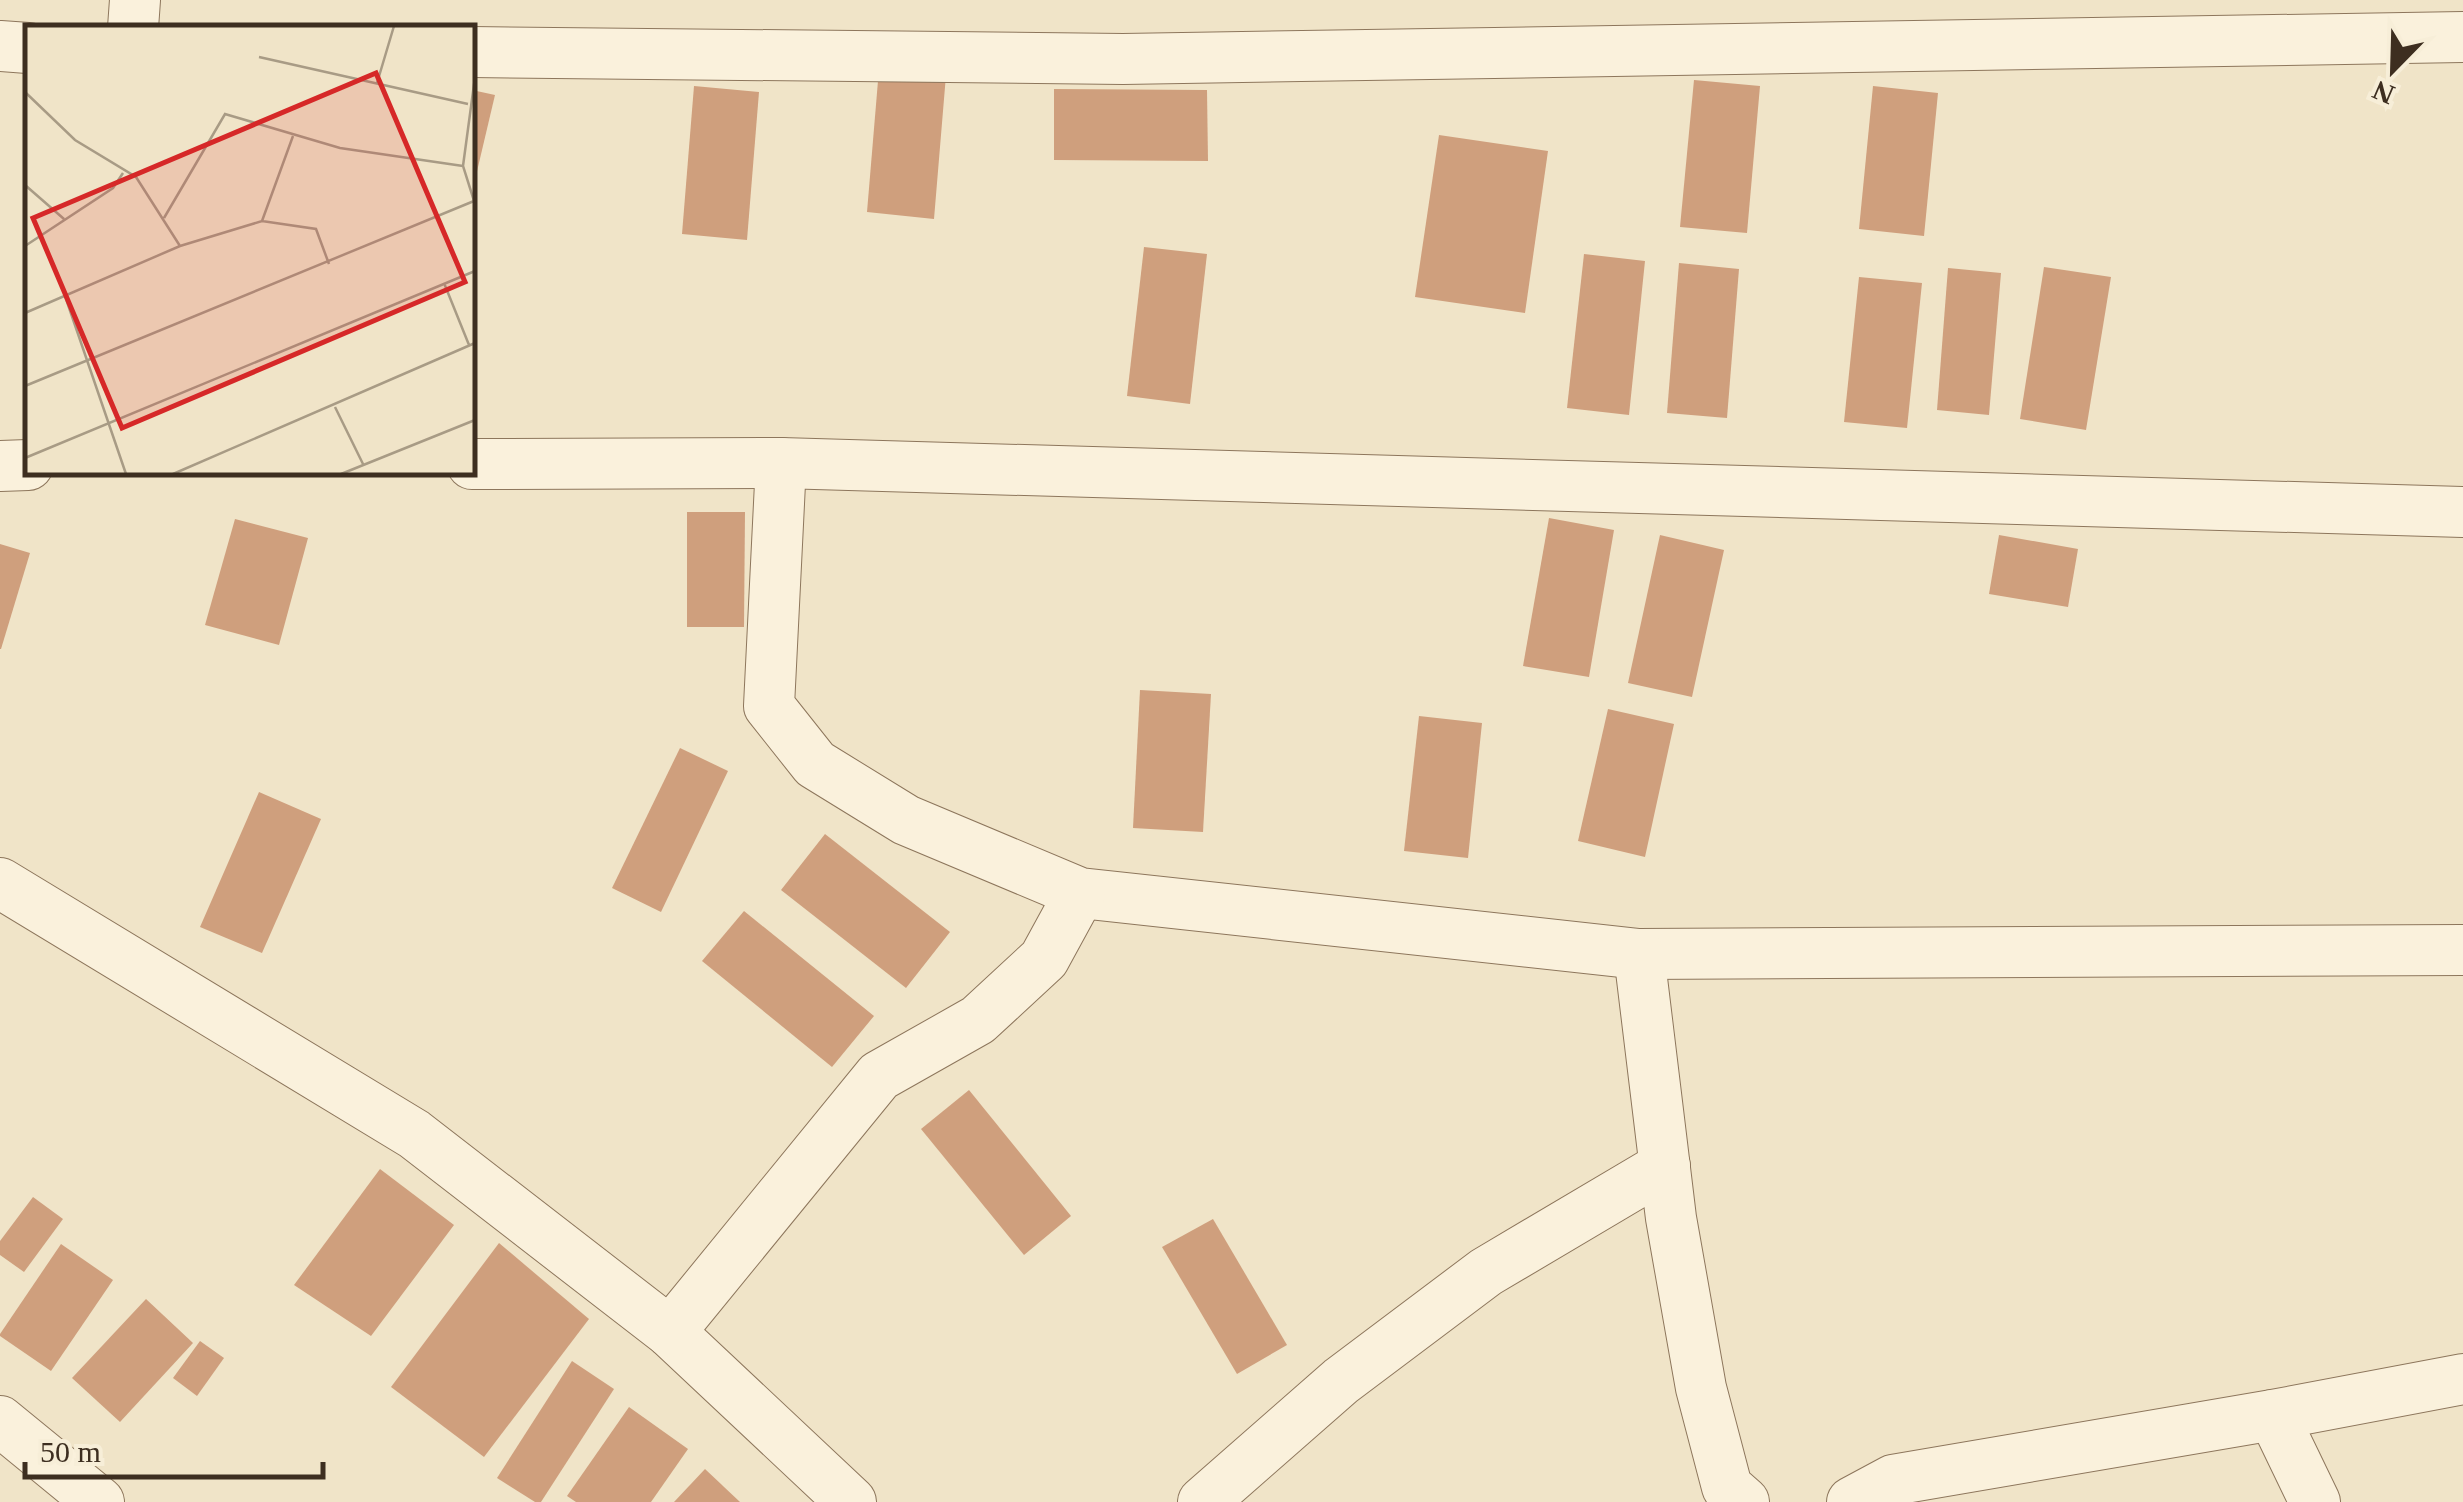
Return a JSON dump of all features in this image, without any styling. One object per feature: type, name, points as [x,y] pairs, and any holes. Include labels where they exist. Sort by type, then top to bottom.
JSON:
[{"type":"street","points":[[133,25],[134,0]]},
{"type":"street","points":[[475,52],[1123,59],[2463,37]]},
{"type":"street","points":[[0,46],[25,48]]},
{"type":"street","points":[[475,464],[781,463],[2463,512]]},
{"type":"street","points":[[781,463],[769,706],[815,764],[906,820],[1080,893],[1639,954],[2463,950]]},
{"type":"street","points":[[0,883],[414,1134],[670,1332],[851,1502]]},
{"type":"street","points":[[670,1332],[879,1076],[978,1020],[1044,959],[1080,893]]},
{"type":"street","points":[[1639,954],[1671,1218],[1701,1388],[1727,1487],[1744,1502]]},
{"type":"street","points":[[1203,1502],[1341,1381],[1486,1272],[1665,1166]]},
{"type":"street","points":[[1852,1502],[1893,1480],[2463,1379]]},
{"type":"street","points":[[2273,1415],[2315,1502]]},
{"type":"street","points":[[7,1439],[99,1502]]},
{"type":"building","points":[[880,57],[947,63],[934,219],[867,212]]},
{"type":"building","points":[[1694,80],[1760,86],[1747,233],[1680,227]]},
{"type":"building","points":[[694,86],[759,92],[747,240],[682,234]]},
{"type":"building","points":[[1873,86],[1938,93],[1924,236],[1859,229]]},
{"type":"building","points":[[1054,89],[1207,90],[1208,161],[1054,160]]},
{"type":"building","points":[[475,91],[495,95],[475,180]]},
{"type":"building","points":[[1439,135],[1548,151],[1525,313],[1415,297]]},
{"type":"building","points":[[1144,247],[1207,254],[1190,404],[1127,396]]},
{"type":"building","points":[[1584,254],[1645,261],[1629,415],[1567,408]]},
{"type":"building","points":[[1679,263],[1739,269],[1727,418],[1667,413]]},
{"type":"building","points":[[2044,267],[2111,277],[2086,430],[2020,419]]},
{"type":"building","points":[[1948,268],[2001,273],[1989,415],[1937,410]]},
{"type":"building","points":[[1859,277],[1922,283],[1907,428],[1844,422]]},
{"type":"building","points":[[687,512],[745,512],[744,627],[687,627]]},
{"type":"building","points":[[1549,518],[1614,530],[1589,677],[1523,666]]},
{"type":"building","points":[[235,519],[308,538],[279,645],[205,625]]},
{"type":"building","points":[[1660,535],[1724,550],[1692,697],[1628,683]]},
{"type":"building","points":[[1999,535],[2078,549],[2068,607],[1989,594]]},
{"type":"building","points":[[0,544],[30,553],[1,649],[0,649]]},
{"type":"building","points":[[1140,690],[1211,694],[1203,832],[1133,828]]},
{"type":"building","points":[[1608,709],[1674,724],[1645,857],[1578,841]]},
{"type":"building","points":[[1419,716],[1482,723],[1468,858],[1404,851]]},
{"type":"building","points":[[680,748],[728,771],[661,912],[612,888]]},
{"type":"building","points":[[259,792],[321,819],[262,953],[200,927]]},
{"type":"building","points":[[825,834],[950,932],[906,988],[781,890]]},
{"type":"building","points":[[744,911],[874,1016],[832,1067],[702,961]]},
{"type":"building","points":[[969,1090],[1071,1216],[1024,1255],[921,1129]]},
{"type":"building","points":[[380,1169],[454,1225],[371,1336],[294,1285]]},
{"type":"building","points":[[33,1197],[63,1219],[24,1272],[0,1255],[0,1241]]},
{"type":"building","points":[[1213,1219],[1287,1345],[1237,1374],[1162,1247]]},
{"type":"building","points":[[499,1243],[589,1319],[484,1457],[391,1387]]},
{"type":"building","points":[[61,1244],[113,1280],[51,1371],[0,1334]]},
{"type":"building","points":[[146,1299],[193,1343],[120,1422],[72,1378]]},
{"type":"building","points":[[200,1341],[224,1358],[197,1396],[173,1378]]},
{"type":"building","points":[[572,1361],[614,1389],[541,1502],[535,1502],[497,1478]]},
{"type":"building","points":[[629,1407],[688,1449],[651,1502],[576,1502],[567,1496]]},
{"type":"building","points":[[705,1469],[740,1502],[674,1502]]}]
